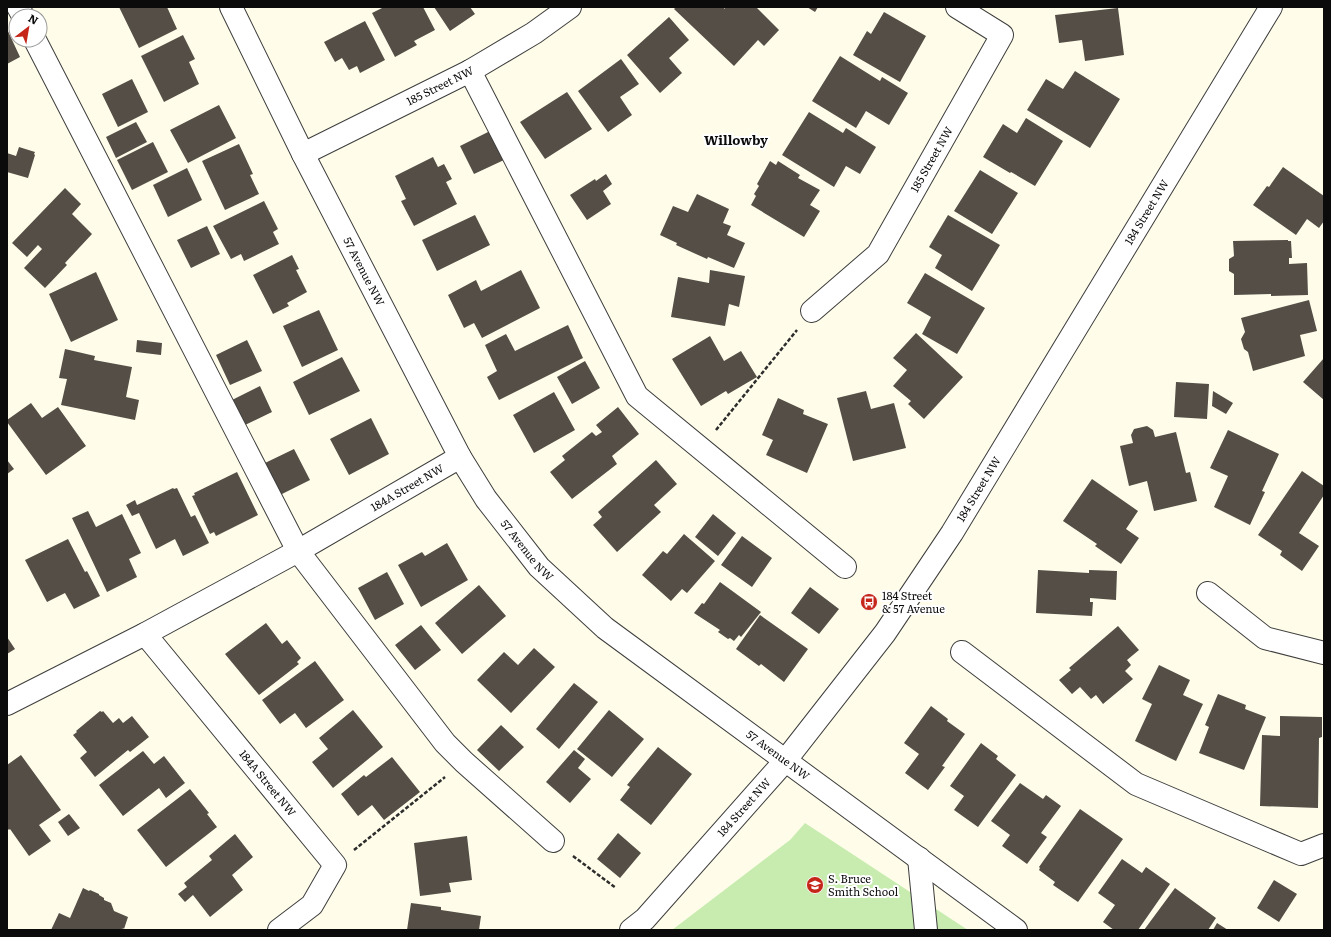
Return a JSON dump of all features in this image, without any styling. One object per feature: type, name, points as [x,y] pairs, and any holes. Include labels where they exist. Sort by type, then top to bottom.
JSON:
[{"type":"street","name":"57 Avenue NW","points":[[232,7],[303,154],[460,457],[486,499],[539,567],[606,628],[1016,930]]},
{"type":"street","name":"185 Street NW","points":[[303,154],[470,71],[534,33],[570,7]]},
{"type":"street","name":"185 Street NW","points":[[812,311],[878,254],[1002,35],[957,7]]},
{"type":"street","name":"184 Street NW","points":[[631,930],[645,919],[785,761],[885,633],[952,533],[1271,7]]},
{"type":"street","points":[[39,48],[298,551],[445,743],[464,762],[553,841]]},
{"type":"street","points":[[470,71],[637,396],[845,567]]},
{"type":"street","name":"184A Street NW","points":[[7,704],[145,634],[298,551],[460,457]]},
{"type":"street","points":[[1208,593],[1265,638],[1324,653]]},
{"type":"street","name":"184A Street NW","points":[[145,634],[335,865]]},
{"type":"street","points":[[962,652],[1136,784],[1301,854],[1324,845]]},
{"type":"street","points":[[919,858],[926,930]]},
{"type":"street","points":[[280,930],[312,905],[335,865]]},
{"type":"path","points":[[700,449],[812,311]]},
{"type":"path","points":[[335,865],[464,762]]},
{"type":"path","points":[[553,841],[616,888]]},
{"type":"green space","name":"S. Bruce Smith School","points":[[805,823],[968,930],[672,930],[790,840]]},
{"type":"building","points":[[119,7],[167,7],[177,29],[139,48]]},
{"type":"building","points":[[384,7],[423,7],[435,30],[414,41],[417,45],[395,57],[372,13]]},
{"type":"building","points":[[434,7],[470,7],[475,14],[450,31]]},
{"type":"building","points":[[676,7],[724,7],[724,9],[726,7],[756,7],[779,30],[764,46],[758,40],[734,66],[674,9]]},
{"type":"building","points":[[807,7],[818,7],[815,12]]},
{"type":"building","points":[[1118,8],[1124,55],[1085,61],[1082,40],[1059,43],[1055,15]]},
{"type":"building","points":[[884,12],[926,36],[900,82],[853,55],[867,31],[871,34]]},
{"type":"building","points":[[669,17],[689,40],[669,58],[682,73],[660,93],[627,55]]},
{"type":"building","points":[[365,21],[385,60],[360,73],[357,66],[349,70],[342,58],[335,62],[324,42]]},
{"type":"building","points":[[7,29],[8,48],[16,48],[20,57],[7,64]]},
{"type":"building","points":[[183,35],[195,59],[189,62],[199,84],[164,102],[141,56]]},
{"type":"building","points":[[840,56],[880,81],[882,77],[908,93],[889,125],[866,111],[856,128],[812,101]]},
{"type":"building","points":[[621,59],[639,84],[620,97],[632,115],[608,132],[578,91]]},
{"type":"building","points":[[1075,71],[1120,99],[1090,148],[1027,110],[1046,79],[1063,89]]},
{"type":"building","points":[[132,79],[148,112],[118,127],[102,94]]},
{"type":"building","points":[[567,92],[592,129],[545,159],[520,122]]},
{"type":"building","points":[[219,105],[236,138],[188,163],[170,130]]},
{"type":"building","points":[[809,112],[843,133],[846,128],[876,147],[860,174],[846,166],[834,187],[782,155]]},
{"type":"building","points":[[1026,118],[1063,141],[1035,186],[983,157],[1003,124],[1017,133]]},
{"type":"building","points":[[136,122],[147,142],[116,158],[106,137]]},
{"type":"building","points":[[490,131],[504,160],[474,174],[460,146]]},
{"type":"building","points":[[153,142],[168,172],[132,190],[117,160]]},
{"type":"building","points":[[239,144],[253,174],[250,175],[259,194],[225,210],[202,161]]},
{"type":"building","points":[[19,147],[35,152],[28,178],[7,172],[7,153],[16,156]]},
{"type":"building","points":[[433,157],[438,167],[444,164],[452,179],[446,182],[457,204],[414,226],[401,201],[406,199],[395,176]]},
{"type":"building","points":[[770,161],[776,165],[778,161],[800,175],[798,178],[820,190],[810,205],[820,211],[804,237],[751,205],[756,196],[754,194],[759,186],[757,184]]},
{"type":"building","points":[[1283,167],[1324,196],[1324,221],[1319,228],[1307,219],[1296,235],[1253,205],[1267,186],[1269,187]]},
{"type":"building","points":[[187,168],[202,200],[168,217],[153,185]]},
{"type":"building","points":[[980,170],[1018,193],[992,234],[954,211]]},
{"type":"building","points":[[606,174],[612,184],[603,191],[611,204],[587,220],[570,195],[595,179],[596,181]]},
{"type":"building","points":[[65,188],[81,204],[72,214],[92,234],[65,263],[67,265],[45,288],[24,268],[42,249],[38,245],[27,257],[12,243]]},
{"type":"building","points":[[697,194],[729,209],[723,223],[731,226],[727,235],[745,243],[734,268],[708,257],[707,259],[676,245],[677,243],[660,235],[673,206],[688,212]]},
{"type":"building","points":[[264,201],[278,229],[273,232],[279,244],[244,261],[241,254],[231,259],[213,226]]},
{"type":"building","points":[[475,215],[490,245],[437,271],[422,240]]},
{"type":"building","points":[[948,215],[1000,245],[972,291],[935,268],[942,255],[929,247]]},
{"type":"building","points":[[207,226],[220,254],[191,268],[177,240]]},
{"type":"building","points":[[1233,241],[1291,241],[1292,258],[1289,258],[1289,264],[1307,263],[1308,295],[1234,295],[1234,274],[1229,271],[1229,259],[1234,256]]},
{"type":"building","points":[[292,255],[299,269],[296,270],[307,292],[287,303],[289,306],[273,314],[253,275]]},
{"type":"building","points":[[521,270],[540,308],[482,338],[474,323],[464,328],[448,295],[476,280],[481,291]]},
{"type":"building","points":[[710,270],[745,276],[739,307],[729,304],[725,326],[671,317],[678,277],[709,283]]},
{"type":"building","points":[[96,272],[118,320],[71,342],[49,294]]},
{"type":"building","points":[[925,273],[985,308],[957,354],[922,334],[931,317],[907,303]]},
{"type":"building","points":[[1309,300],[1317,331],[1300,335],[1305,356],[1253,371],[1248,352],[1244,349],[1241,339],[1245,332],[1241,318]]},
{"type":"building","points":[[319,310],[338,350],[302,367],[283,326]]},
{"type":"building","points":[[568,325],[583,358],[499,400],[487,377],[497,371],[485,345],[506,334],[515,351]]},
{"type":"building","points":[[916,333],[963,377],[924,419],[908,404],[911,401],[893,386],[907,370],[893,358]]},
{"type":"building","points":[[710,336],[724,361],[741,351],[757,377],[728,394],[726,391],[701,406],[672,359]]},
{"type":"building","points":[[137,340],[162,343],[161,355],[136,352]]},
{"type":"building","points":[[247,340],[262,371],[230,385],[216,355]]},
{"type":"building","points":[[65,349],[95,356],[94,360],[132,367],[126,397],[139,400],[135,420],[61,405],[67,379],[59,378]]},
{"type":"building","points":[[342,357],[360,391],[309,415],[293,382]]},
{"type":"building","points":[[1324,358],[1324,400],[1303,382]]},
{"type":"building","points":[[585,361],[600,388],[572,404],[557,377]]},
{"type":"building","points":[[1176,382],[1209,384],[1207,419],[1174,417]]},
{"type":"building","points":[[260,386],[272,412],[245,425],[232,400]]},
{"type":"building","points":[[866,391],[871,409],[894,403],[906,448],[853,461],[837,398]]},
{"type":"building","points":[[1213,391],[1233,403],[1226,414],[1212,406]]},
{"type":"building","points":[[554,392],[575,430],[534,453],[513,415]]},
{"type":"building","points":[[778,398],[804,410],[803,414],[828,424],[807,473],[766,455],[773,440],[762,435]]},
{"type":"building","points":[[31,403],[42,418],[58,407],[86,446],[46,475],[7,422],[7,420]]},
{"type":"building","points":[[618,407],[639,434],[612,456],[617,464],[572,499],[550,472],[565,460],[562,456],[592,432],[596,436],[602,432],[596,425]]},
{"type":"building","points":[[371,418],[389,454],[349,475],[330,439]]},
{"type":"building","points":[[1147,426],[1153,430],[1155,437],[1176,432],[1186,473],[1190,472],[1197,501],[1154,511],[1147,481],[1129,486],[1120,446],[1133,443],[1131,435],[1134,429]]},
{"type":"building","points":[[1228,430],[1279,454],[1262,491],[1265,492],[1250,525],[1214,507],[1228,476],[1210,468]]},
{"type":"building","points":[[294,449],[310,480],[280,495],[265,463]]},
{"type":"building","points":[[7,460],[14,469],[7,474]]},
{"type":"building","points":[[656,460],[677,484],[654,505],[661,512],[617,552],[593,525],[602,517],[598,512]]},
{"type":"building","points":[[1302,471],[1324,486],[1324,495],[1299,533],[1319,546],[1302,571],[1280,555],[1282,551],[1258,535]]},
{"type":"building","points":[[237,472],[258,515],[216,536],[214,532],[210,534],[192,496],[195,495],[194,493]]},
{"type":"building","points":[[1092,479],[1138,511],[1126,529],[1139,538],[1121,564],[1095,546],[1097,544],[1063,521]]},
{"type":"building","points":[[173,488],[177,488],[191,517],[195,515],[209,543],[183,556],[175,539],[156,549],[139,513],[132,516],[126,505],[135,500],[137,505]]},
{"type":"building","points":[[88,511],[96,527],[122,514],[141,553],[129,559],[137,577],[107,592],[72,518]]},
{"type":"building","points":[[713,514],[736,533],[718,556],[695,537]]},
{"type":"building","points":[[684,534],[715,561],[687,593],[682,589],[671,601],[642,575],[663,551],[667,554]]},
{"type":"building","points":[[742,536],[772,558],[752,587],[721,565]]},
{"type":"building","points":[[68,539],[85,572],[87,571],[100,596],[74,609],[65,593],[47,602],[25,560]]},
{"type":"building","points":[[447,543],[468,580],[421,607],[398,565],[422,552],[425,556]]},
{"type":"building","points":[[1038,570],[1089,573],[1089,570],[1117,571],[1116,600],[1090,598],[1090,602],[1093,602],[1092,616],[1036,613]]},
{"type":"building","points":[[387,572],[404,604],[375,620],[358,588]]},
{"type":"building","points":[[720,582],[761,612],[741,637],[739,635],[734,641],[718,632],[720,630],[694,613],[702,603],[704,604]]},
{"type":"building","points":[[479,585],[506,616],[462,654],[435,623]]},
{"type":"building","points":[[810,587],[839,609],[819,634],[791,613]]},
{"type":"building","points":[[760,615],[808,649],[784,682],[761,664],[759,666],[736,649]]},
{"type":"building","points":[[266,623],[282,644],[287,640],[301,658],[297,662],[299,664],[259,695],[225,654]]},
{"type":"building","points":[[421,625],[441,650],[415,670],[395,645]]},
{"type":"building","points":[[1118,626],[1139,650],[1127,660],[1131,665],[1125,671],[1133,679],[1103,704],[1096,695],[1091,699],[1080,687],[1072,694],[1059,680],[1071,670],[1069,668]]},
{"type":"building","points":[[7,637],[15,649],[7,654]]},
{"type":"building","points":[[534,648],[555,667],[511,713],[477,680],[504,652],[518,665]]},
{"type":"building","points":[[315,661],[344,700],[306,728],[295,713],[280,724],[262,700]]},
{"type":"building","points":[[1159,665],[1190,680],[1183,695],[1203,704],[1176,761],[1135,741],[1152,704],[1142,699]]},
{"type":"building","points":[[574,683],[598,702],[559,749],[536,729]]},
{"type":"building","points":[[1218,694],[1246,705],[1245,709],[1266,717],[1244,770],[1199,753],[1209,727],[1205,725]]},
{"type":"building","points":[[931,706],[948,719],[947,721],[965,734],[942,766],[945,767],[928,790],[905,773],[919,754],[904,743]]},
{"type":"building","points":[[353,710],[383,747],[333,788],[312,762],[328,749],[319,738]]},
{"type":"building","points":[[609,710],[644,739],[612,777],[577,749]]},
{"type":"building","points":[[100,711],[103,711],[113,723],[119,718],[123,723],[132,716],[149,737],[130,752],[128,750],[95,777],[80,758],[87,752],[73,735]]},
{"type":"building","points":[[1280,716],[1322,717],[1322,737],[1319,738],[1318,808],[1260,806],[1262,735],[1280,736]]},
{"type":"building","points":[[501,725],[524,747],[499,771],[477,750]]},
{"type":"building","points":[[981,743],[998,756],[996,759],[1016,775],[978,827],[954,810],[964,796],[950,786]]},
{"type":"building","points":[[658,747],[692,774],[651,825],[620,800],[630,787],[627,785]]},
{"type":"building","points":[[574,750],[585,759],[578,768],[591,779],[570,803],[546,782]]},
{"type":"building","points":[[143,751],[154,764],[164,756],[185,783],[166,798],[159,788],[123,816],[99,785]]},
{"type":"building","points":[[21,755],[61,810],[39,825],[51,841],[29,856],[10,829],[9,830],[7,828],[7,765]]},
{"type":"building","points":[[392,757],[420,792],[384,820],[372,805],[358,816],[341,794],[364,775],[366,777]]},
{"type":"building","points":[[1020,783],[1043,799],[1046,795],[1061,806],[1041,833],[1047,837],[1027,864],[1002,846],[1010,835],[991,821]]},
{"type":"building","points":[[190,789],[209,813],[207,814],[217,827],[166,867],[137,830]]},
{"type":"building","points":[[1080,809],[1123,839],[1078,902],[1053,885],[1055,882],[1039,870],[1039,867]]},
{"type":"building","points":[[69,814],[80,828],[68,836],[58,822]]},
{"type":"building","points":[[618,833],[641,853],[620,878],[597,859]]},
{"type":"building","points":[[235,834],[253,857],[232,875],[243,890],[210,917],[193,895],[185,902],[178,894],[187,887],[184,883],[212,860],[209,856]]},
{"type":"building","points":[[467,836],[472,880],[449,883],[451,892],[420,896],[414,843]]},
{"type":"building","points":[[1122,859],[1142,873],[1146,867],[1170,884],[1138,930],[1114,930],[1103,922],[1115,905],[1098,893]]},
{"type":"building","points":[[1274,880],[1297,894],[1279,922],[1257,908]]},
{"type":"building","points":[[83,888],[99,894],[104,898],[104,900],[111,903],[114,911],[128,917],[124,929],[51,930],[59,913],[70,918]]},
{"type":"building","points":[[1175,888],[1216,918],[1208,930],[1144,930]]},
{"type":"building","points":[[411,903],[441,907],[441,910],[481,916],[479,930],[407,930]]},
{"type":"building","points":[[1217,923],[1228,930],[1213,930]]},
{"type":"place","name":"184 Street & 57 Avenue","points":[[869,602]]},
{"type":"place","name":"S. Bruce Smith School","points":[[815,885]]},
{"type":"district","name":"Willowby","points":[[736,140]]}]
